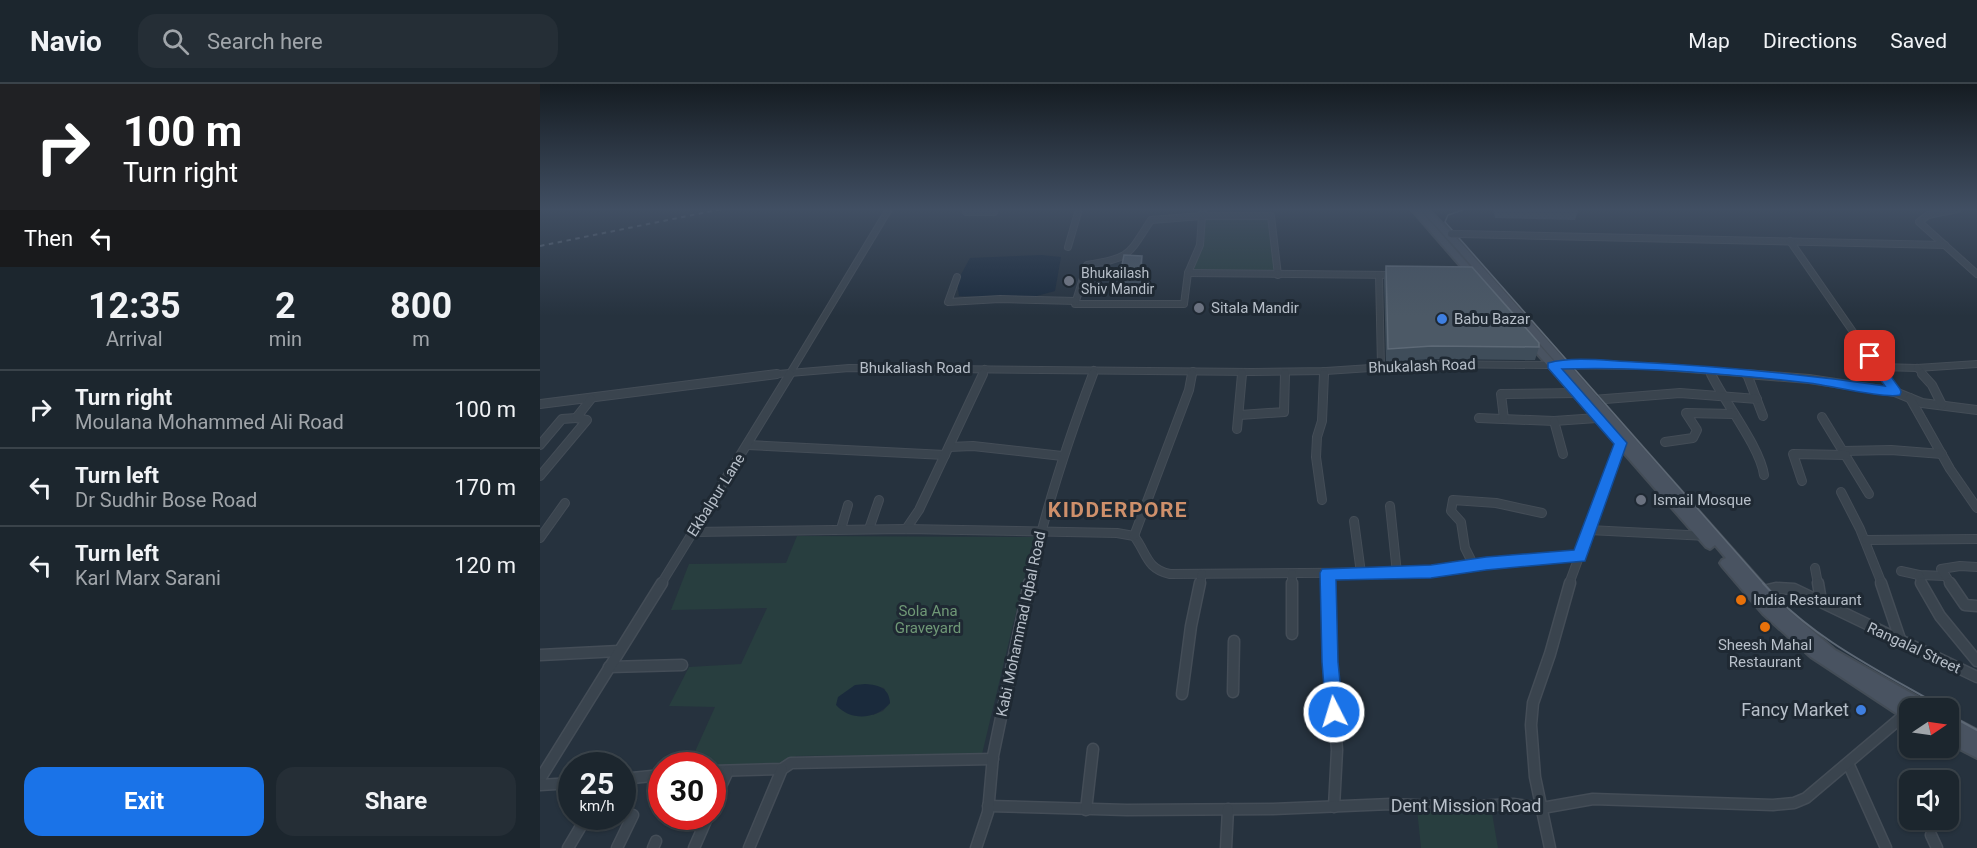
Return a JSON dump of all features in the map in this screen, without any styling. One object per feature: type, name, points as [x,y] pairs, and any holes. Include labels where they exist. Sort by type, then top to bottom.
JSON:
[{"type":"main road","points":[[1452,245],[1473,274],[1557,365],[1593,400],[1625,442],[1786,629],[1815,653],[1899,701]]},
{"type":"main road","points":[[1557,365],[1597,417],[1625,442]]},
{"type":"main road","points":[[1959,727],[1977,737]]},
{"type":"main road","points":[[1959,741],[1977,751]]},
{"type":"street","name":"Ekbalpur Lane","points":[[540,778],[747,445],[868,245]]},
{"type":"street","points":[[1135,245],[1130,253],[1119,259],[1087,265],[1075,304],[1184,304],[1188,273],[1200,245]]},
{"type":"street","points":[[1274,245],[1278,274]]},
{"type":"street","points":[[1794,245],[1895,392]]},
{"type":"street","points":[[1932,245],[1945,245],[1977,274]]},
{"type":"street","points":[[1188,273],[1400,275]]},
{"type":"street","points":[[1379,275],[1382,366]]},
{"type":"street","points":[[957,277],[948,302],[1000,299],[1076,301]]},
{"type":"street","name":"Bhukalash Road","points":[[1288,371],[1324,371],[1430,363],[1649,366],[1809,379],[1895,392],[1922,403],[1977,410]]},
{"type":"street","points":[[1879,367],[1917,368],[1977,364]]},
{"type":"street","name":"Bhukaliash Road","points":[[540,404],[791,372],[870,368],[1288,371]]},
{"type":"street","points":[[1917,368],[1932,386],[1942,405]]},
{"type":"street","points":[[906,529],[919,510],[986,369]]},
{"type":"street","name":"Kabi Mohammad Iqbal Road","points":[[976,848],[988,806],[993,759],[1019,623],[1040,533],[1062,456],[1094,370]]},
{"type":"street","points":[[1134,536],[1189,390],[1193,371]]},
{"type":"street","points":[[1240,415],[1284,412],[1288,371]]},
{"type":"street","points":[[1322,500],[1316,458],[1317,437],[1322,421],[1324,371]]},
{"type":"street","points":[[1710,371],[1721,395],[1762,462],[1764,475]]},
{"type":"street","points":[[1237,429],[1242,372]]},
{"type":"street","points":[[1747,374],[1763,416]]},
{"type":"street","points":[[1504,419],[1501,394],[1577,393]]},
{"type":"street","points":[[1593,400],[1680,393],[1756,399]]},
{"type":"street","points":[[1912,398],[1942,454],[1977,508]]},
{"type":"street","points":[[576,418],[591,399]]},
{"type":"street","points":[[1665,442],[1693,438],[1697,430],[1686,412],[1734,414]]},
{"type":"street","points":[[1479,418],[1554,421],[1597,417]]},
{"type":"street","points":[[1822,417],[1869,494]]},
{"type":"street","points":[[540,445],[562,419],[588,420],[540,476]]},
{"type":"street","points":[[1554,421],[1563,454]]},
{"type":"street","points":[[1550,848],[1535,777],[1530,725],[1533,703],[1612,463],[1625,442]]},
{"type":"street","points":[[747,445],[947,451],[973,446],[1062,456]]},
{"type":"street","points":[[1802,481],[1793,454],[1891,450],[1942,454]]},
{"type":"street","points":[[1841,492],[1866,540],[1901,642]]},
{"type":"street","points":[[869,529],[879,500]]},
{"type":"street","points":[[1474,566],[1465,549],[1461,522],[1451,512],[1453,500],[1496,503],[1542,513]]},
{"type":"street","points":[[540,538],[565,503]]},
{"type":"street","points":[[841,529],[848,505]]},
{"type":"street","points":[[1390,506],[1397,573]]},
{"type":"street","points":[[1354,521],[1361,573]]},
{"type":"street","points":[[693,531],[906,529],[1117,533],[1134,536],[1149,559],[1150,567],[1156,572],[1202,574],[1431,572],[1580,556]]},
{"type":"street","points":[[1589,530],[1707,536]]},
{"type":"street","points":[[1866,540],[1977,539]]},
{"type":"street","points":[[1977,567],[1960,566],[1941,569],[1965,605],[1977,606]]},
{"type":"street","points":[[1815,568],[1821,601]]},
{"type":"street","points":[[1901,571],[1919,575],[1945,576]]},
{"type":"street","points":[[1328,573],[1330,662],[1337,750],[1334,807]]},
{"type":"street","points":[[1182,694],[1191,626],[1202,574]]},
{"type":"street","points":[[1292,574],[1292,634]]},
{"type":"street","points":[[1919,575],[1922,586],[1940,616],[1977,661]]},
{"type":"street","name":"Rangalal Street","points":[[1756,592],[1776,588],[1794,590],[1977,677]]},
{"type":"street","points":[[1233,692],[1234,641]]},
{"type":"street","points":[[540,655],[619,651]]},
{"type":"street","points":[[609,667],[682,665]]},
{"type":"street","name":"Dent Mission Road","points":[[988,806],[1086,810],[1334,807],[1391,804],[1460,807],[1513,804],[1542,808],[1593,799],[1773,805],[1794,803],[1806,798],[1899,721]]},
{"type":"street","points":[[1086,810],[1093,749]]},
{"type":"street","points":[[726,775],[728,771],[782,769],[791,763],[993,759]]},
{"type":"street","points":[[1848,763],[1886,848]]},
{"type":"street","points":[[749,848],[782,769]]},
{"type":"street","points":[[540,785],[558,784]]},
{"type":"street","points":[[1226,848],[1228,809]]},
{"type":"street","points":[[568,848],[579,830]]},
{"type":"street","points":[[617,848],[626,830]]},
{"type":"street","points":[[694,848],[702,830]]},
{"type":"street","points":[[1931,835],[1937,848]]},
{"type":"green space","points":[[1202,245],[1272,245],[1275,273],[1192,271]]},
{"type":"green space","name":"Sola Ana Graveyard","points":[[797,536],[1034,537],[982,754],[796,756],[778,764],[726,765],[726,752],[695,752],[715,707],[669,706],[689,667],[741,664],[767,608],[671,610],[689,564],[786,563]],"holes":[[[865,684],[884,688],[890,703],[883,711],[873,715]]]},
{"type":"green space","points":[[1417,809],[1492,813],[1498,848],[1421,848]]},
{"type":"water","points":[[1042,255],[1061,257],[1055,291],[1033,297],[959,296],[957,282],[970,258]]},
{"type":"water","points":[[865,684],[882,688],[888,694],[890,703],[878,712],[864,716],[849,714],[836,705],[838,697],[855,685]]},
{"type":"building","points":[[1124,255],[1142,256],[1140,274],[1120,275]]},
{"type":"building","name":"Babu Bazar","points":[[1386,266],[1472,267],[1539,343],[1539,347],[1432,346],[1388,349]]},
{"type":"tram line","points":[[1465,245],[1764,584]]},
{"type":"tram line","points":[[1763,583],[1782,603],[1825,637],[1848,653],[1926,698]]},
{"type":"tram line","points":[[1959,720],[1977,730]]},
{"type":"railway","points":[[540,246],[547,245]]},
{"type":"place","name":"Bhukailash Shiv Mandir","points":[[1069,281]]},
{"type":"place","name":"Sitala Mandir","points":[[1199,308]]},
{"type":"place","name":"Babu Bazar","points":[[1442,319]]},
{"type":"place","name":"Ismail Mosque","points":[[1641,500]]},
{"type":"place","name":"India Restaurant","points":[[1741,600]]},
{"type":"place","name":"Sheesh Mahal Restaurant","points":[[1765,627]]},
{"type":"place","name":"Fancy Market","points":[[1861,710]]},
{"type":"district","name":"KIDDERPORE","points":[[1118,510]]},
{"type":"route","points":[[1334,712],[1330,662],[1328,573],[1431,572],[1486,563],[1580,556],[1621,443],[1552,365],[1649,366],[1809,379],[1895,392],[1870,356]]}]
